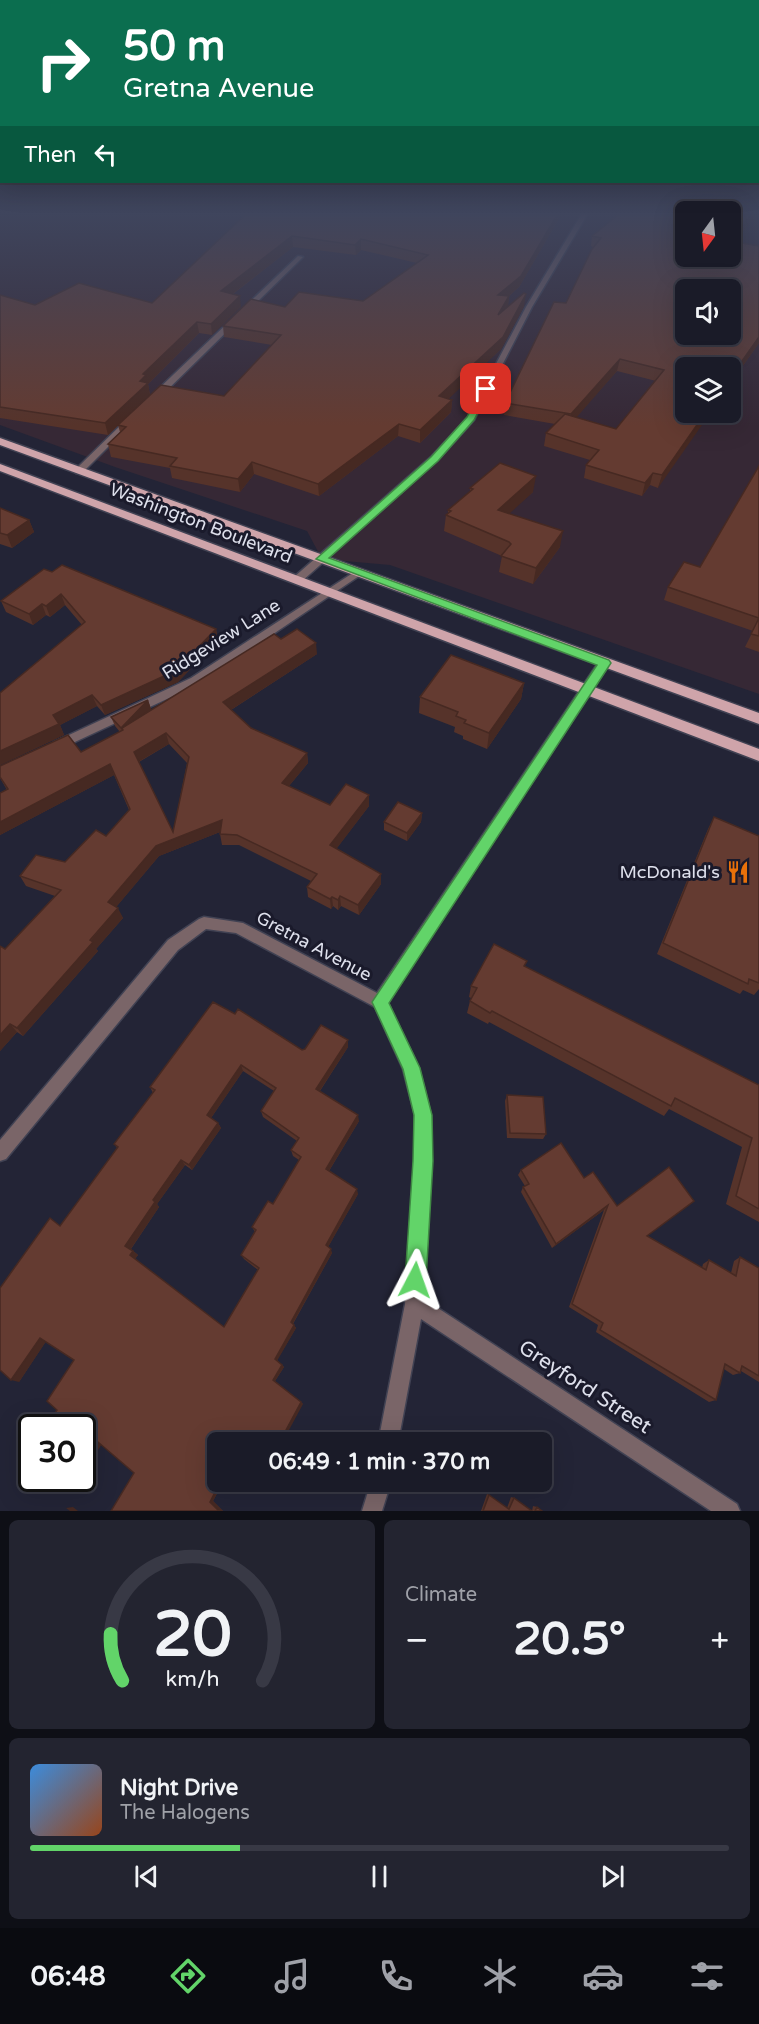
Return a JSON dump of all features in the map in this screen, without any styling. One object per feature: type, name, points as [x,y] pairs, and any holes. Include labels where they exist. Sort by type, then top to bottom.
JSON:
[{"type":"main road","name":"Washington Boulevard","points":[[0,441],[759,719]]},
{"type":"main road","name":"Washington Boulevard","points":[[0,467],[759,755]]},
{"type":"street","points":[[150,401],[270,286]]},
{"type":"street","points":[[297,580],[434,459],[471,418],[542,286]]},
{"type":"street","points":[[79,471],[135,416]]},
{"type":"street","name":"Ridgeview Lane","points":[[43,752],[195,681],[359,572]]},
{"type":"street","name":"Gretna Avenue","points":[[0,1153],[173,945],[204,923],[238,927],[380,1002],[604,663]]},
{"type":"street","points":[[380,1002],[411,1068],[423,1115],[423,1161],[414,1304],[390,1432]]},
{"type":"street","name":"Greyford Street","points":[[414,1304],[730,1511]]},
{"type":"street","points":[[372,1511],[378,1492]]},
{"type":"shaded area","points":[[0,286],[675,286],[675,345],[741,345],[741,286],[759,286],[759,694],[390,565],[322,559],[307,531],[115,467],[0,425]]},
{"type":"building","points":[[74,286],[88,286],[152,303],[170,286],[228,286],[221,291],[240,296],[211,324],[197,322],[143,374],[146,375],[140,381],[148,383],[105,423],[0,407],[0,295],[35,305]]},
{"type":"building","points":[[385,286],[509,286],[498,295],[509,296],[498,315],[524,293],[526,294],[503,337],[439,396],[452,400],[420,430],[399,424],[318,484],[252,462],[238,479],[170,466],[177,458],[108,444],[126,427],[118,425],[161,385],[224,396],[281,335],[223,326],[251,299],[285,307],[299,292],[363,301]]},
{"type":"building","points":[[574,286],[675,286],[675,345],[741,345],[741,286],[759,286],[759,337],[741,362],[741,357],[675,357],[675,423],[698,423],[662,475],[653,473],[645,483],[586,465],[599,450],[546,433],[565,414],[616,429],[664,370],[620,359],[571,414],[505,403],[554,302],[566,303]]},
{"type":"building","points":[[500,463],[536,476],[498,510],[563,531],[536,568],[501,556],[511,544],[509,542],[446,515],[451,511],[448,510],[473,489],[470,488]]},
{"type":"building","points":[[759,466],[759,618],[668,587],[684,562],[700,567]]},
{"type":"building","points":[[0,508],[29,520],[7,535],[0,533]]},
{"type":"building","points":[[62,565],[216,629],[175,671],[101,705],[92,695],[53,715],[59,724],[0,751],[0,693],[85,622],[61,594],[46,606],[42,604],[29,614],[1,601],[44,569],[52,572]]},
{"type":"building","points":[[759,618],[759,636],[751,634]]},
{"type":"building","points":[[297,629],[316,643],[223,702],[251,728],[307,753],[282,783],[330,805],[346,784],[369,795],[330,845],[381,874],[358,905],[340,896],[338,900],[332,897],[330,899],[307,887],[317,874],[237,835],[220,834],[222,820],[156,846],[108,902],[118,908],[90,940],[93,942],[17,1028],[10,1024],[0,1035],[0,946],[5,949],[61,890],[20,876],[36,855],[65,862],[96,830],[106,836],[130,809],[110,764],[0,822],[0,793],[8,789],[0,777],[0,766],[68,735],[81,752],[123,730],[122,728],[274,634],[281,639]],"holes":[[[166,733],[189,757],[173,832],[134,752]]]},
{"type":"building","points":[[451,655],[524,683],[489,733],[464,723],[466,720],[456,716],[458,712],[420,697]]},
{"type":"building","points":[[148,700],[121,728],[111,717]]},
{"type":"building","points":[[398,802],[422,813],[407,833],[384,822]]},
{"type":"building","points":[[714,817],[759,836],[759,983],[749,979],[748,984],[663,943]]},
{"type":"building","points":[[494,944],[527,961],[524,966],[759,1085],[759,1209],[736,1196],[752,1138],[675,1098],[671,1106],[470,1001],[477,988],[471,986]]},
{"type":"building","points":[[213,1002],[235,1014],[238,1009],[302,1050],[321,1025],[348,1040],[316,1089],[358,1115],[326,1169],[357,1189],[326,1245],[331,1249],[291,1322],[294,1325],[275,1359],[282,1365],[273,1380],[301,1402],[285,1432],[207,1432],[207,1492],[215,1492],[210,1502],[219,1511],[111,1511],[134,1473],[98,1442],[96,1445],[96,1414],[54,1414],[57,1410],[47,1401],[74,1360],[40,1338],[11,1380],[0,1370],[0,1288],[50,1218],[60,1226],[118,1147],[114,1144],[155,1090],[150,1087]],"holes":[[[241,1065],[276,1088],[261,1111],[299,1138],[291,1150],[301,1157],[273,1204],[268,1201],[252,1227],[256,1230],[241,1255],[259,1268],[224,1327],[130,1255],[133,1251],[125,1246],[181,1160],[189,1165],[218,1123],[207,1115]]]},
{"type":"building","points":[[507,1095],[543,1097],[546,1134],[510,1133]]},
{"type":"building","points":[[561,1143],[584,1178],[593,1172],[617,1206],[669,1167],[694,1201],[647,1236],[706,1270],[709,1260],[736,1276],[740,1257],[759,1268],[759,1376],[742,1366],[740,1373],[725,1364],[716,1400],[600,1330],[603,1323],[572,1304],[608,1205],[556,1244],[523,1187],[529,1184],[521,1170]]},
{"type":"building","points":[[489,1495],[509,1509],[514,1498],[532,1511],[483,1511]]},
{"type":"place","name":"McDonald's","points":[[738,872]]},
{"type":"route","points":[[415,1280],[423,1161],[423,1115],[411,1068],[380,1002],[604,663],[322,559],[434,459],[471,418],[486,389]]}]
